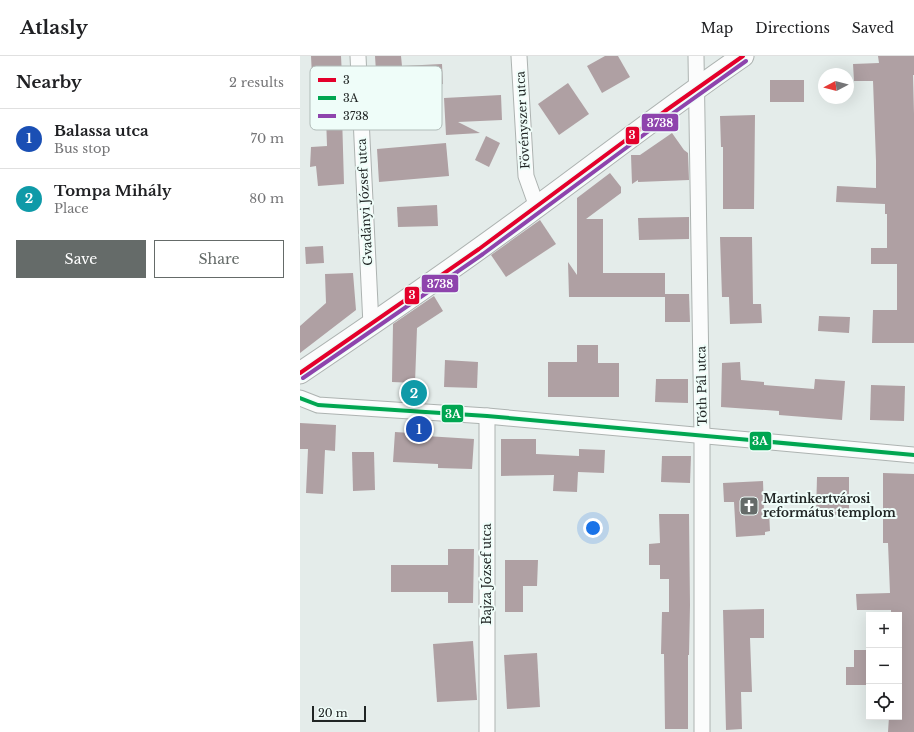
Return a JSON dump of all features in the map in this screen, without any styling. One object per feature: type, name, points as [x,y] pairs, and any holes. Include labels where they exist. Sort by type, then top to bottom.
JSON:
[{"type":"main road","points":[[300,373],[372,325],[537,207],[743,56]]},
{"type":"street","name":"Gvadányi József utca","points":[[358,56],[359,66]]},
{"type":"street","name":"Fövényszer utca","points":[[519,56],[526,176],[537,207]]},
{"type":"street","name":"Tóth Pál utca","points":[[696,56],[698,88],[702,436],[702,732]]},
{"type":"street","name":"Gvadányi József utca","points":[[362,130],[372,325]]},
{"type":"street","points":[[300,398],[318,405],[487,416],[914,455]]},
{"type":"street","name":"Bajza József utca","points":[[487,416],[487,732]]},
{"type":"building","points":[[311,56],[341,56],[342,66],[312,66]]},
{"type":"building","points":[[375,56],[401,56],[402,66],[376,66]]},
{"type":"building","points":[[605,56],[618,56],[630,77],[602,93],[587,66]]},
{"type":"building","points":[[878,56],[914,56],[914,343],[872,343],[873,310],[897,310],[897,264],[871,264],[871,248],[887,248],[887,214],[885,214],[885,204],[836,202],[837,186],[876,188],[873,81],[854,81],[853,64],[879,63]]},
{"type":"building","points":[[442,64],[443,84],[442,66],[402,66]]},
{"type":"building","points":[[770,80],[804,80],[804,102],[770,102]]},
{"type":"building","points":[[568,83],[589,114],[559,135],[538,104]]},
{"type":"building","points":[[501,95],[502,120],[458,122],[480,133],[446,135],[444,98]]},
{"type":"building","points":[[755,115],[754,209],[723,209],[723,147],[721,147],[720,116]]},
{"type":"building","points":[[326,130],[342,130],[344,184],[318,186],[316,166],[310,167],[311,147],[327,146]]},
{"type":"building","points":[[672,133],[684,150],[688,153],[689,180],[638,182],[638,180],[632,184],[631,155],[640,155]]},
{"type":"building","points":[[486,136],[500,143],[489,167],[475,160]]},
{"type":"building","points":[[446,143],[449,176],[379,182],[377,149]]},
{"type":"building","points":[[610,173],[621,187],[621,193],[586,219],[603,219],[603,273],[665,273],[665,297],[569,297],[568,262],[577,275],[577,198]]},
{"type":"building","points":[[437,205],[438,226],[398,227],[397,207]]},
{"type":"building","points":[[689,217],[689,239],[639,240],[638,218]]},
{"type":"building","points":[[540,220],[556,244],[506,277],[491,255]]},
{"type":"building","points":[[720,237],[752,237],[753,304],[761,304],[762,323],[730,324],[729,297],[722,297]]},
{"type":"building","points":[[323,246],[324,263],[306,264],[305,247]]},
{"type":"building","points":[[353,273],[356,310],[300,353],[300,326],[326,303],[325,274]]},
{"type":"building","points":[[665,294],[689,294],[690,322],[665,322]]},
{"type":"building","points":[[434,296],[443,311],[417,328],[415,383],[392,382],[393,324]]},
{"type":"building","points":[[819,316],[850,317],[849,333],[818,331]]},
{"type":"building","points":[[577,345],[598,345],[598,363],[619,363],[619,397],[548,397],[548,362],[577,362]]},
{"type":"building","points":[[445,360],[478,362],[477,388],[444,387]]},
{"type":"building","points":[[740,362],[741,380],[764,382],[764,385],[814,389],[815,379],[845,381],[842,420],[779,415],[779,411],[721,407],[722,363]]},
{"type":"building","points":[[656,379],[688,379],[688,403],[655,402]]},
{"type":"building","points":[[871,385],[905,386],[904,421],[870,420]]},
{"type":"building","points":[[300,423],[336,425],[335,451],[325,450],[323,494],[306,493],[308,449],[300,449]]},
{"type":"building","points":[[395,432],[426,434],[426,436],[474,439],[472,469],[438,468],[438,464],[393,462]]},
{"type":"building","points":[[501,439],[536,439],[536,454],[579,456],[579,449],[605,450],[604,473],[578,472],[577,492],[553,491],[554,475],[501,476]]},
{"type":"building","points":[[352,452],[374,452],[375,490],[353,491]]},
{"type":"building","points":[[662,456],[691,456],[690,483],[661,482]]},
{"type":"building","points":[[883,473],[914,474],[914,732],[888,732],[889,720],[902,720],[902,612],[891,612],[891,610],[857,610],[856,594],[890,593],[888,543],[883,543]]},
{"type":"building","points":[[817,477],[849,477],[849,515],[816,515]]},
{"type":"building","name":"Martinkertvárosi református templom","points":[[763,481],[764,511],[769,511],[770,531],[765,532],[765,535],[736,537],[734,502],[724,502],[723,483]]},
{"type":"building","points":[[659,514],[689,514],[690,605],[688,729],[665,729],[664,654],[661,654],[662,612],[669,612],[669,579],[660,579],[660,565],[649,565],[649,544],[660,543]]},
{"type":"building","points":[[448,549],[474,549],[473,603],[448,603],[448,592],[391,592],[391,565],[448,565]]},
{"type":"building","points":[[505,560],[538,560],[537,586],[523,586],[523,612],[505,612]]},
{"type":"building","points":[[764,609],[764,638],[750,638],[752,692],[741,692],[742,729],[726,730],[723,610]]},
{"type":"building","points":[[473,641],[477,700],[437,702],[433,644]]},
{"type":"building","points":[[854,650],[866,650],[866,685],[846,685],[846,667],[854,667]]},
{"type":"building","points":[[537,653],[540,707],[507,709],[504,655]]},
{"type":"transit line","name":"3","points":[[300,373],[479,249],[665,111],[743,56]]},
{"type":"transit line","name":"3738","points":[[303,378],[483,254],[669,116],[746,61]]},
{"type":"transit line","name":"3A","points":[[300,398],[318,405],[487,416],[914,455]]},
{"type":"place","name":"Tompa Mihály","points":[[414,393]]},
{"type":"place","name":"Balassa utca","points":[[419,429]]},
{"type":"place","name":"Martinkertvárosi református templom","points":[[749,506]]}]
